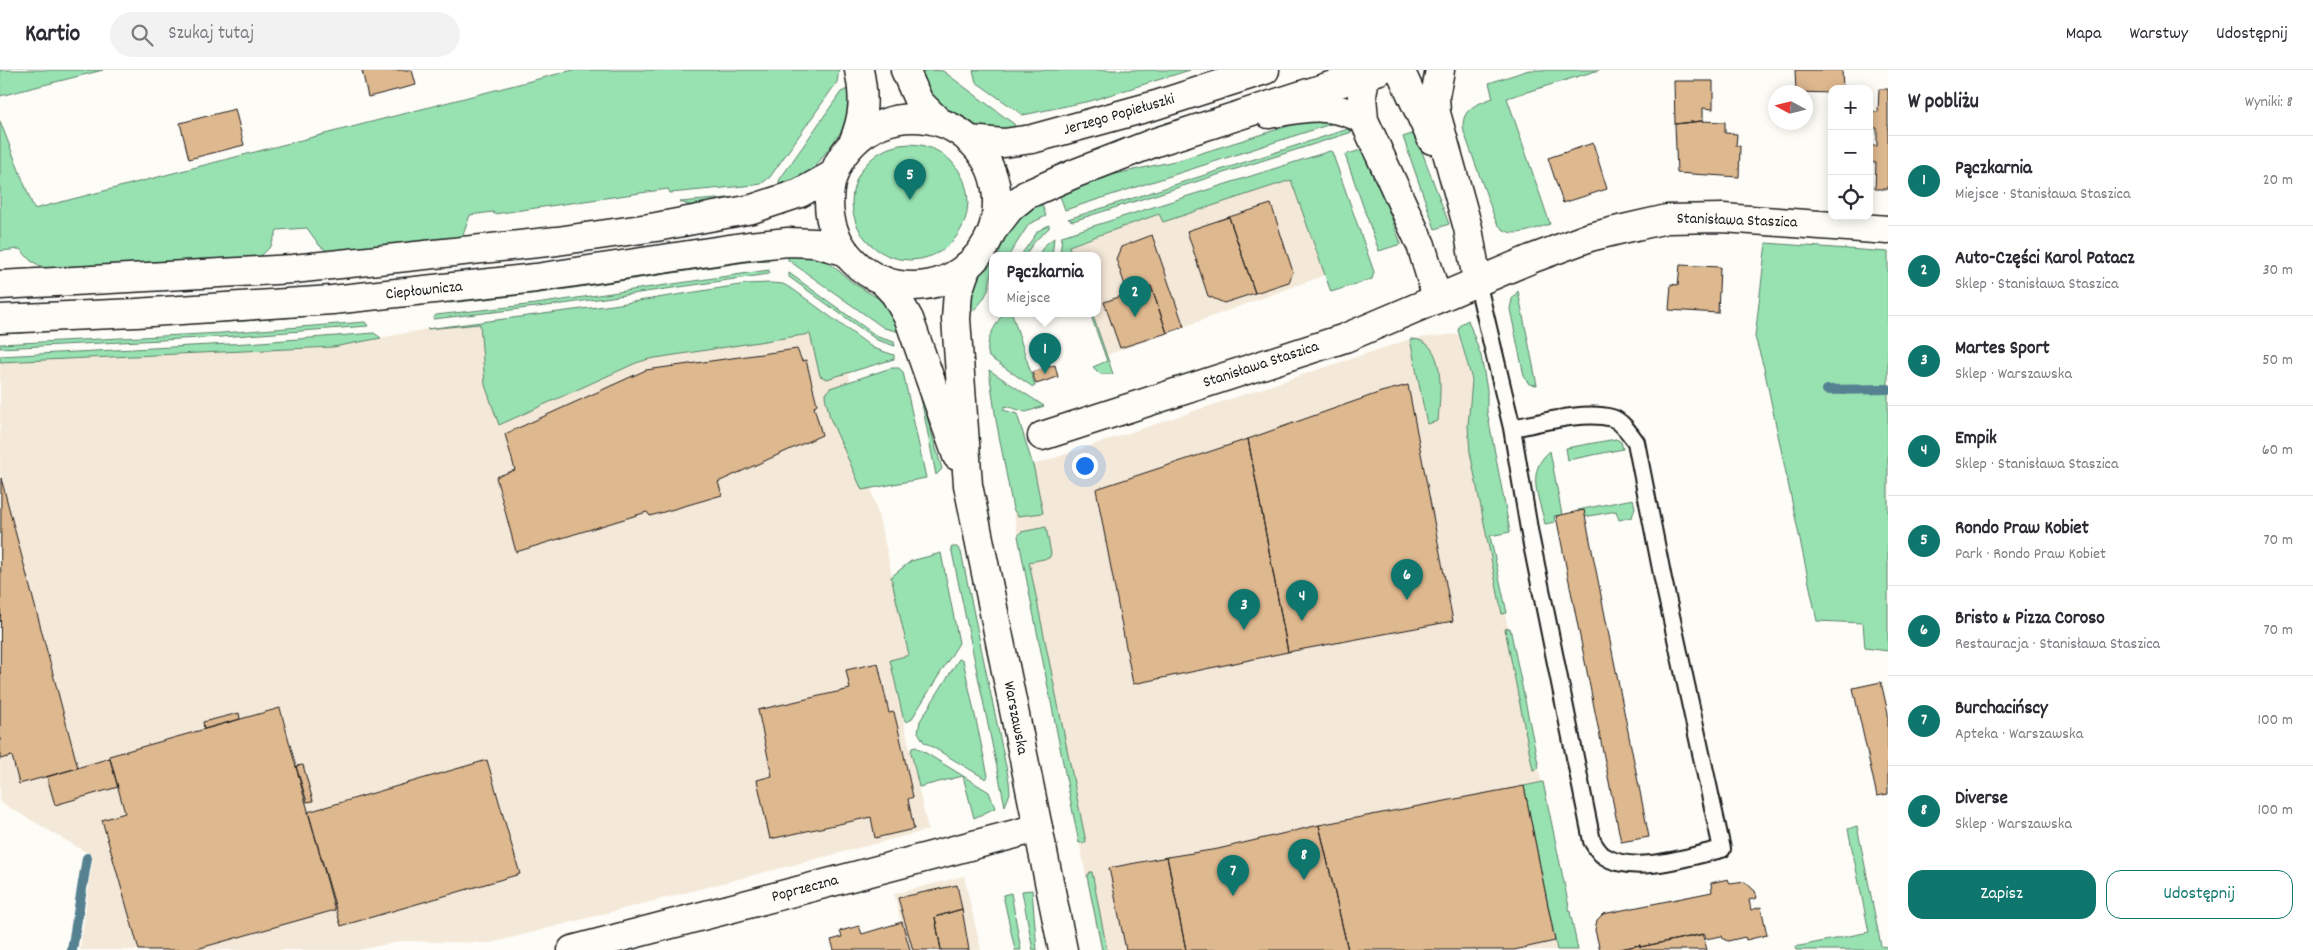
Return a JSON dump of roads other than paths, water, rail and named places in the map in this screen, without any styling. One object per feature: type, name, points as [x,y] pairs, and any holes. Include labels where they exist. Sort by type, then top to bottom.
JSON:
[{"type":"main road","points":[[859,70],[863,109],[861,122],[853,143],[834,174],[829,200],[831,220],[844,251],[867,272],[882,280],[904,286],[921,286],[953,276],[967,266],[1010,208],[1026,195],[1114,158],[1191,130],[1370,72]]},
{"type":"main road","points":[[905,70],[919,102],[939,122]]},
{"type":"main road","name":"Jerzego Popiełuszki","points":[[969,140],[1004,142],[1032,139],[1156,105],[1265,70]]},
{"type":"main road","points":[[1400,70],[1457,190]]},
{"type":"main road","points":[[1440,70],[1435,96],[1436,113],[1468,228],[1476,281]]},
{"type":"main road","points":[[1370,72],[1362,96],[1364,120],[1421,245],[1437,298]]},
{"type":"main road","points":[[1191,130],[1296,109],[1325,106],[1352,112],[1364,120]]},
{"type":"main road","points":[[853,143],[871,129],[885,123],[915,118],[939,122],[949,126],[969,140],[980,152],[994,182],[996,215],[992,231]]},
{"type":"main road","points":[[0,285],[353,264],[557,241],[638,230],[752,209],[800,193],[834,174]]},
{"type":"main road","name":"Stanisława Staszica","points":[[1042,436],[1345,338],[1476,281],[1590,237],[1667,219],[1723,218],[1888,230]]},
{"type":"main road","name":"Ciepłownicza","points":[[0,319],[146,312],[341,299],[536,278],[749,246],[788,242],[816,242],[844,251]]},
{"type":"main road","name":"Warszawska","points":[[967,266],[958,292],[956,319],[968,485],[1063,950]]},
{"type":"main road","name":"Warszawska","points":[[882,280],[895,294],[909,319],[968,485]]},
{"type":"main road","name":"Poprzeczna","points":[[572,950],[1038,828]]},
{"type":"lane","points":[[1476,281],[1512,428],[1530,535],[1592,841],[1603,856],[1621,864],[1641,865],[1722,849],[1663,579],[1636,442],[1614,418],[1590,416],[1512,428]]},
{"type":"waterway","points":[[1827,390],[1888,389]]},
{"type":"waterway","points":[[72,950],[87,858]]},
{"type":"place","name":"Rondo Praw Kobiet","points":[[910,200]]},
{"type":"place","name":"Auto-Części Karol Patacz","points":[[1135,317]]},
{"type":"place","name":"Pączkarnia","points":[[1045,374]]},
{"type":"place","name":"Bristo & Pizza Coroso","points":[[1407,600]]},
{"type":"place","name":"Empik","points":[[1302,621]]},
{"type":"place","name":"Martes Sport","points":[[1244,630]]},
{"type":"place","name":"Diverse","points":[[1304,880]]},
{"type":"place","name":"Burchacińscy","points":[[1233,896]]}]
